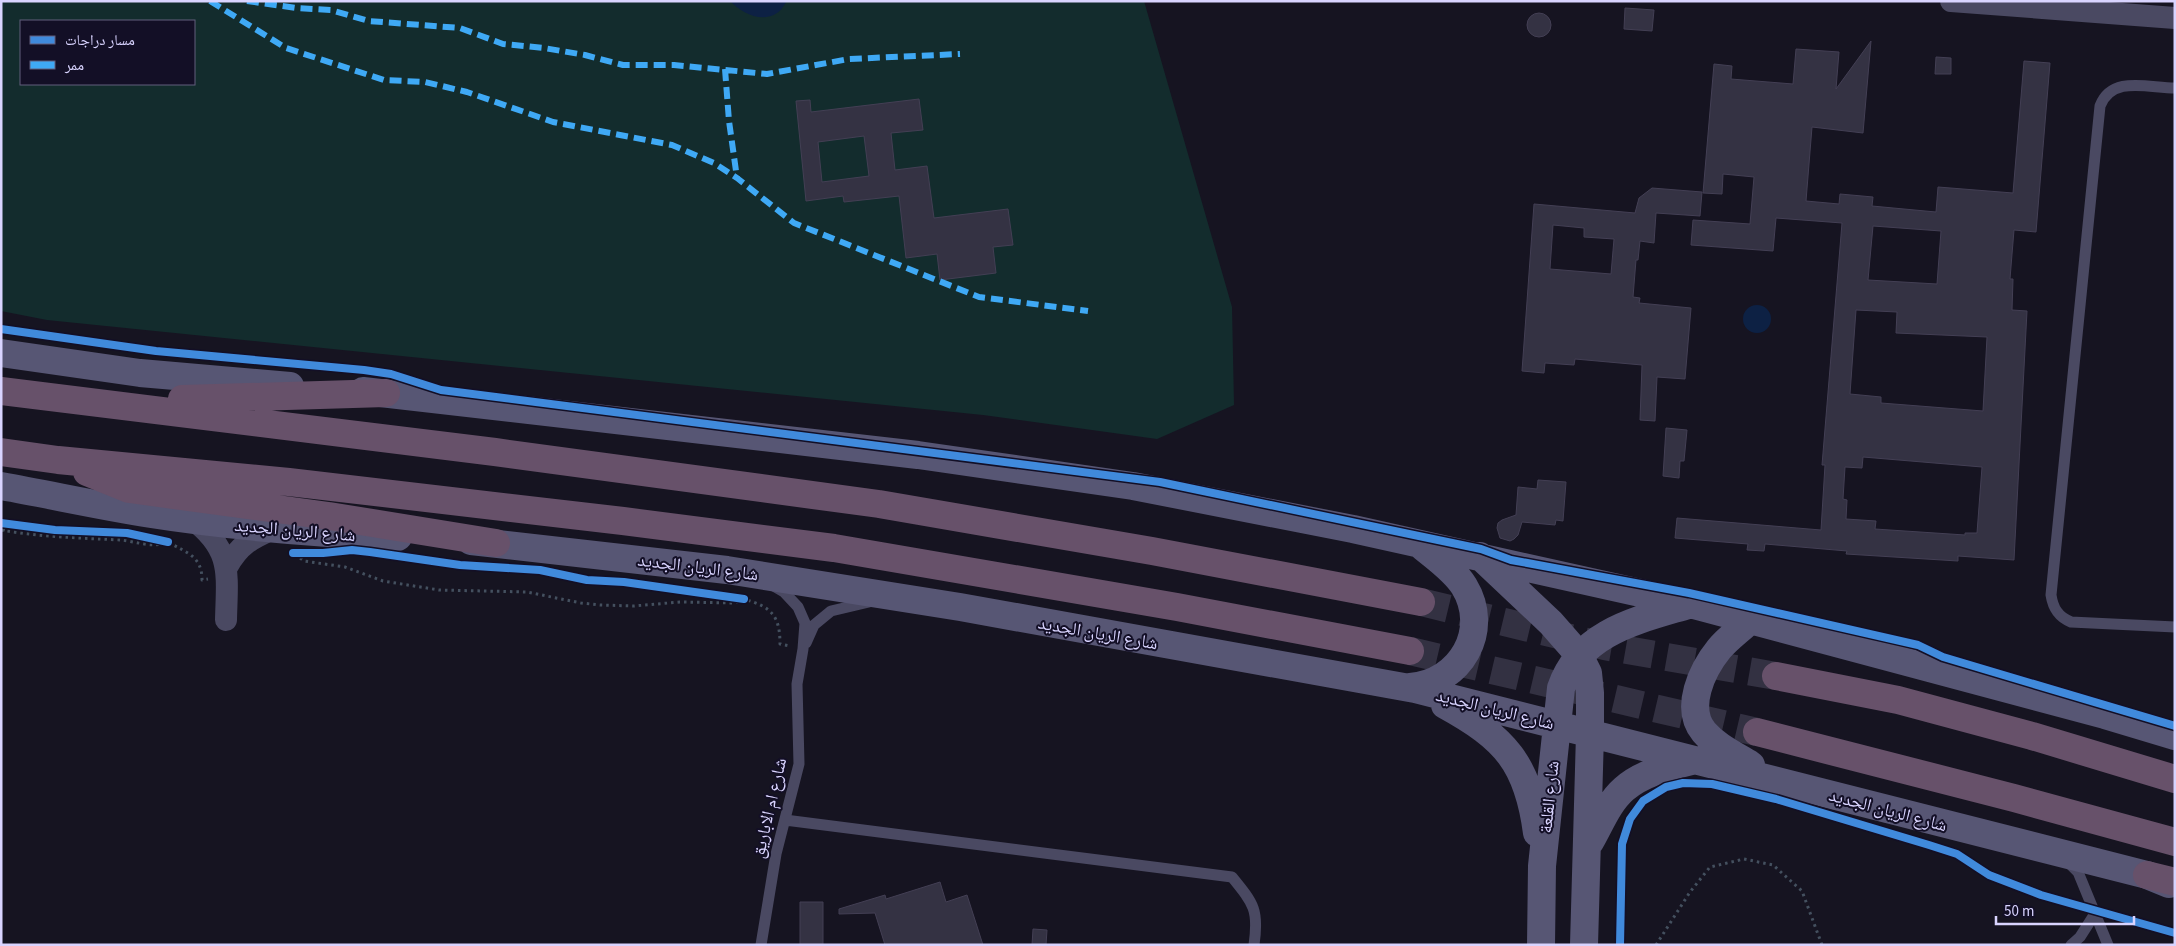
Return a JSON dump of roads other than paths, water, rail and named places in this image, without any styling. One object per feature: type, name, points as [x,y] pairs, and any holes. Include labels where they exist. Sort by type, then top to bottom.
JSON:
[{"type":"highway","points":[[1,391],[495,452],[880,504],[1421,602]]},
{"type":"highway","points":[[71,400],[215,399],[386,393]]},
{"type":"highway","name":"شارع الريان الجديد","points":[[1,452],[58,460],[289,482],[834,548],[1167,606],[1410,651]]},
{"type":"highway","points":[[58,460],[129,489],[329,516],[496,543]]},
{"type":"highway","points":[[1776,676],[1898,700],[2032,736],[2175,779]]},
{"type":"highway","points":[[1757,732],[2014,798],[2175,842]]},
{"type":"highway","points":[[2147,875],[2175,882]]},
{"type":"main road","points":[[1,353],[140,373],[386,393],[918,455],[1124,485],[1353,529],[1422,546],[1480,556],[1690,604],[2096,712],[2175,736]]},
{"type":"main road","name":"شارع الريان الجديد","points":[[1,486],[150,514],[329,534],[496,543],[748,586],[898,597],[1408,688],[2147,875],[2175,886]]},
{"type":"main road","points":[[1408,688],[1423,686],[1442,678],[1458,664],[1470,646],[1474,626],[1472,604],[1463,585],[1422,546]]},
{"type":"main road","name":"شارع القلعة","points":[[1480,556],[1551,623],[1578,654],[1588,673],[1590,734],[1584,945]]},
{"type":"main road","name":"شارع القلعة","points":[[1541,945],[1542,866],[1561,688],[1566,674],[1578,654],[1617,628],[1639,619],[1690,604]]},
{"type":"main road","points":[[1750,620],[1720,648],[1709,663],[1697,691],[1695,716],[1704,732],[1720,748],[1783,782]]},
{"type":"main road","points":[[1408,688],[1471,720],[1498,740],[1522,772],[1534,809],[1542,866]]},
{"type":"main road","points":[[1588,846],[1611,805],[1624,789],[1665,768],[1697,760]]},
{"type":"street","points":[[1952,1],[2175,18]]},
{"type":"street","points":[[192,519],[208,531],[217,542],[227,567],[226,620]]},
{"type":"street","points":[[227,567],[235,553],[248,541],[275,528]]},
{"type":"lane","points":[[2174,88],[2120,86],[2108,92],[2100,106],[2051,595],[2056,611],[2060,616],[2071,622],[2175,627]]},
{"type":"lane","name":"شارع ام الاباريق","points":[[748,586],[784,592],[798,608],[805,623],[797,684],[799,764],[776,854],[761,945]]},
{"type":"lane","name":"شارع ام الاباريق","points":[[803,649],[814,625],[831,611],[898,597]]},
{"type":"lane","points":[[785,820],[1232,877],[1250,900],[1257,921],[1254,945]]},
{"type":"lane","points":[[2062,855],[2078,872],[2108,945]]},
{"type":"lane","points":[[2071,945],[2080,937],[2096,912]]},
{"type":"water","points":[[730,1],[787,1],[778,12],[771,16],[758,17],[745,13]]},
{"type":"water","points":[[1757,305],[1767,309],[1771,319],[1767,329],[1757,333],[1747,329],[1743,319],[1747,309]]},
{"type":"tunnel","points":[[1421,602],[1604,646],[1776,676]]},
{"type":"tunnel","points":[[1410,651],[1757,732]]}]
